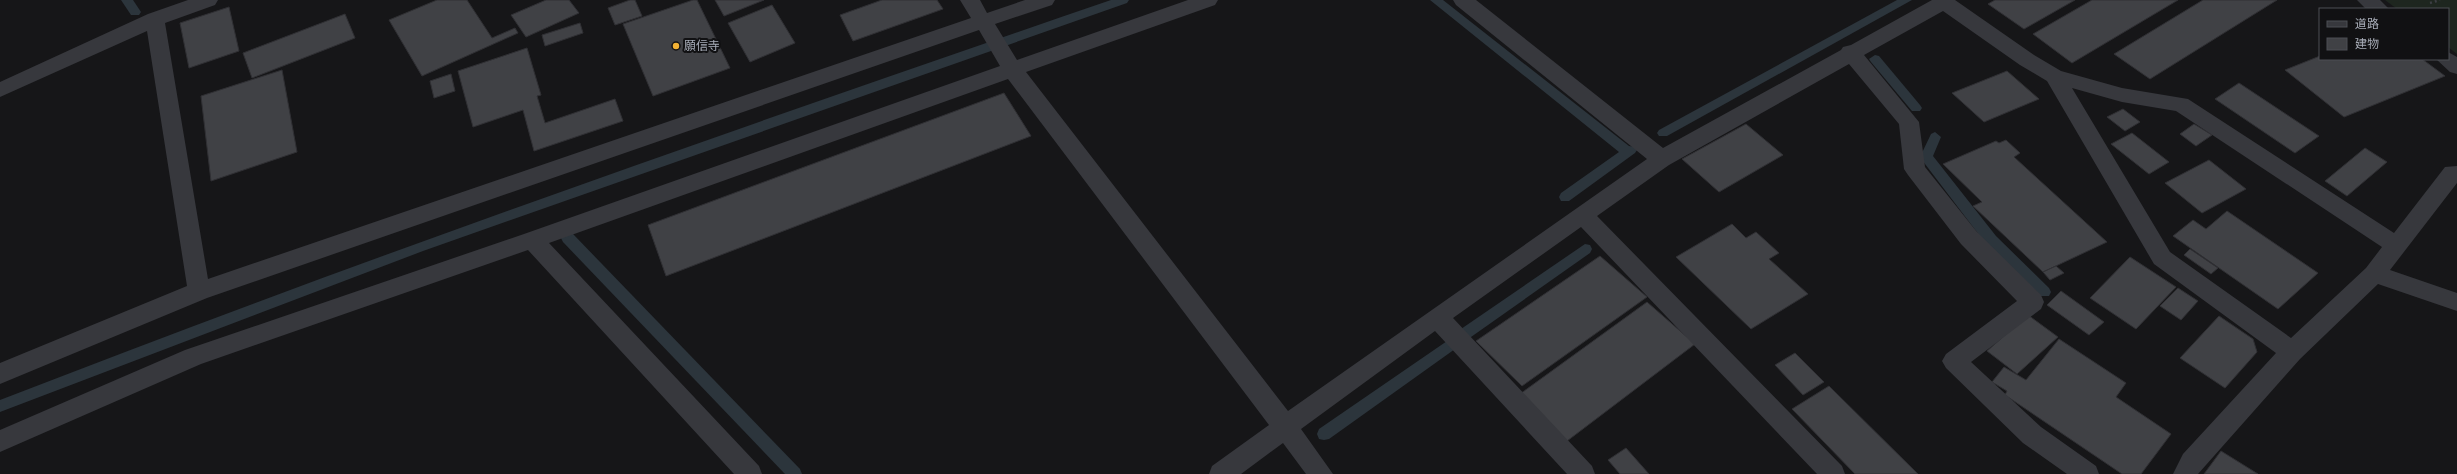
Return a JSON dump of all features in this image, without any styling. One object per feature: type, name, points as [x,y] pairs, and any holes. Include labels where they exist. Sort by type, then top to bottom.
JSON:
[{"type":"street","points":[[0,90],[155,19],[208,0]]},
{"type":"street","points":[[970,0],[1010,66],[1285,425],[1320,474]]},
{"type":"street","points":[[0,374],[199,291],[984,25],[1045,0]]},
{"type":"street","points":[[0,442],[193,357],[532,240],[1010,66],[1208,0]]},
{"type":"street","points":[[1463,0],[1662,159]]},
{"type":"street","points":[[2367,0],[2378,8]]},
{"type":"street","points":[[1221,474],[1285,425],[1662,159],[1850,52],[1945,1],[2027,60],[2054,76],[2122,95],[2181,104],[2396,246]]},
{"type":"street","points":[[155,19],[199,291]]},
{"type":"street","points":[[1850,52],[1909,122],[1915,169],[1969,238],[2033,302],[1954,361],[2032,436],[2087,474]]},
{"type":"street","points":[[2447,60],[2457,67]]},
{"type":"street","points":[[2054,76],[2162,258],[2292,352]]},
{"type":"street","points":[[2185,474],[2192,462],[2292,352],[2374,274],[2456,170]]},
{"type":"street","points":[[1583,215],[1833,474]]},
{"type":"street","points":[[532,240],[750,474]]},
{"type":"street","points":[[2374,274],[2457,302]]},
{"type":"street","points":[[1437,317],[1583,474]]},
{"type":"path","points":[[2430,3],[2440,0]]},
{"type":"shaded area","points":[[2385,0],[2457,0],[2457,54],[2449,48],[2449,8],[2396,8]]},
{"type":"building","points":[[437,0],[467,0],[492,38],[515,28],[518,33],[422,76],[389,20]]},
{"type":"building","points":[[546,0],[569,0],[579,13],[526,37],[511,15]]},
{"type":"building","points":[[630,0],[635,0],[642,16],[615,25],[608,8]]},
{"type":"building","name":"願信寺","points":[[693,0],[697,0],[730,68],[653,96],[623,24]]},
{"type":"building","points":[[715,0],[764,0],[724,16]]},
{"type":"building","points":[[882,0],[937,0],[943,9],[853,41],[840,15]]},
{"type":"building","points":[[1995,0],[2075,0],[2024,29],[1988,4]]},
{"type":"building","points":[[2092,0],[2178,0],[2072,63],[2033,34]]},
{"type":"building","points":[[2203,0],[2277,0],[2150,79],[2114,54]]},
{"type":"building","points":[[772,5],[795,43],[750,62],[728,23]]},
{"type":"building","points":[[229,7],[239,51],[189,68],[180,23]]},
{"type":"building","points":[[345,14],[355,38],[252,78],[243,53]]},
{"type":"building","points":[[580,23],[583,33],[545,46],[542,35]]},
{"type":"building","points":[[527,48],[541,95],[537,96],[545,123],[615,99],[623,121],[534,151],[523,110],[473,127],[458,71]]},
{"type":"building","points":[[2319,56],[2319,60],[2423,60],[2445,76],[2344,117],[2285,70]]},
{"type":"building","points":[[282,70],[297,152],[211,181],[201,96]]},
{"type":"building","points":[[2007,71],[2039,99],[1984,122],[1952,93]]},
{"type":"building","points":[[451,74],[455,91],[434,98],[430,81]]},
{"type":"building","points":[[2239,83],[2319,136],[2295,153],[2215,99]]},
{"type":"building","points":[[1004,93],[1031,136],[666,276],[648,225]]},
{"type":"building","points":[[2123,109],[2140,122],[2125,131],[2107,117]]},
{"type":"building","points":[[1746,124],[1783,155],[1719,192],[1682,159]]},
{"type":"building","points":[[2194,124],[2212,135],[2196,146],[2180,134]]},
{"type":"building","points":[[2132,133],[2169,162],[2149,174],[2111,144]]},
{"type":"building","points":[[2006,140],[2020,153],[2014,157],[2107,242],[2043,272],[1973,206],[1982,202],[1943,164],[1996,141],[1999,143]]},
{"type":"building","points":[[2365,148],[2387,162],[2347,196],[2325,181]]},
{"type":"building","points":[[2209,160],[2246,189],[2202,213],[2165,183]]},
{"type":"building","points":[[2227,211],[2318,273],[2278,309],[2173,236],[2193,220],[2206,229]]},
{"type":"building","points":[[1732,224],[1746,238],[1756,232],[1779,253],[1769,259],[1808,294],[1751,329],[1676,257]]},
{"type":"building","points":[[2190,249],[2218,268],[2211,274],[2184,255]]},
{"type":"building","points":[[1600,256],[1647,297],[1522,386],[1476,341]]},
{"type":"building","points":[[2130,257],[2176,287],[2136,329],[2090,298]]},
{"type":"building","points":[[2056,266],[2064,273],[2050,280],[2043,272]]},
{"type":"building","points":[[2178,288],[2198,301],[2181,320],[2160,306]]},
{"type":"building","points":[[2061,291],[2104,322],[2089,335],[2047,305]]},
{"type":"building","points":[[1647,302],[1695,344],[1567,441],[1520,394]]},
{"type":"building","points":[[2028,315],[2058,337],[2017,374],[1987,351]]},
{"type":"building","points":[[2219,316],[2253,339],[2257,352],[2225,388],[2180,358]]},
{"type":"building","points":[[2059,339],[2126,383],[2116,397],[2171,434],[2141,474],[2122,474],[2005,395],[2007,391],[1992,382],[2004,367],[2026,380]]},
{"type":"building","points":[[1795,353],[1824,382],[1803,395],[1775,365]]},
{"type":"building","points":[[1829,386],[1918,474],[1855,474],[1792,409]]},
{"type":"building","points":[[1626,448],[1649,474],[1620,474],[1608,460]]},
{"type":"building","points":[[2221,451],[2258,474],[2204,474]]},
{"type":"waterway","points":[[127,0],[135,12]]},
{"type":"waterway","points":[[0,406],[419,247],[700,147],[1123,0]]},
{"type":"waterway","points":[[1436,0],[1628,152]]},
{"type":"waterway","points":[[1663,133],[1906,0]]},
{"type":"waterway","points":[[1875,59],[1916,108]]},
{"type":"waterway","points":[[1935,137],[1926,157],[1991,240],[2044,292]]},
{"type":"waterway","points":[[1565,197],[1631,150]]},
{"type":"waterway","points":[[568,238],[795,474]]},
{"type":"waterway","points":[[1466,333],[1585,249]]},
{"type":"waterway","points":[[1324,434],[1450,345]]},
{"type":"place","name":"願信寺","points":[[676,46]]}]
